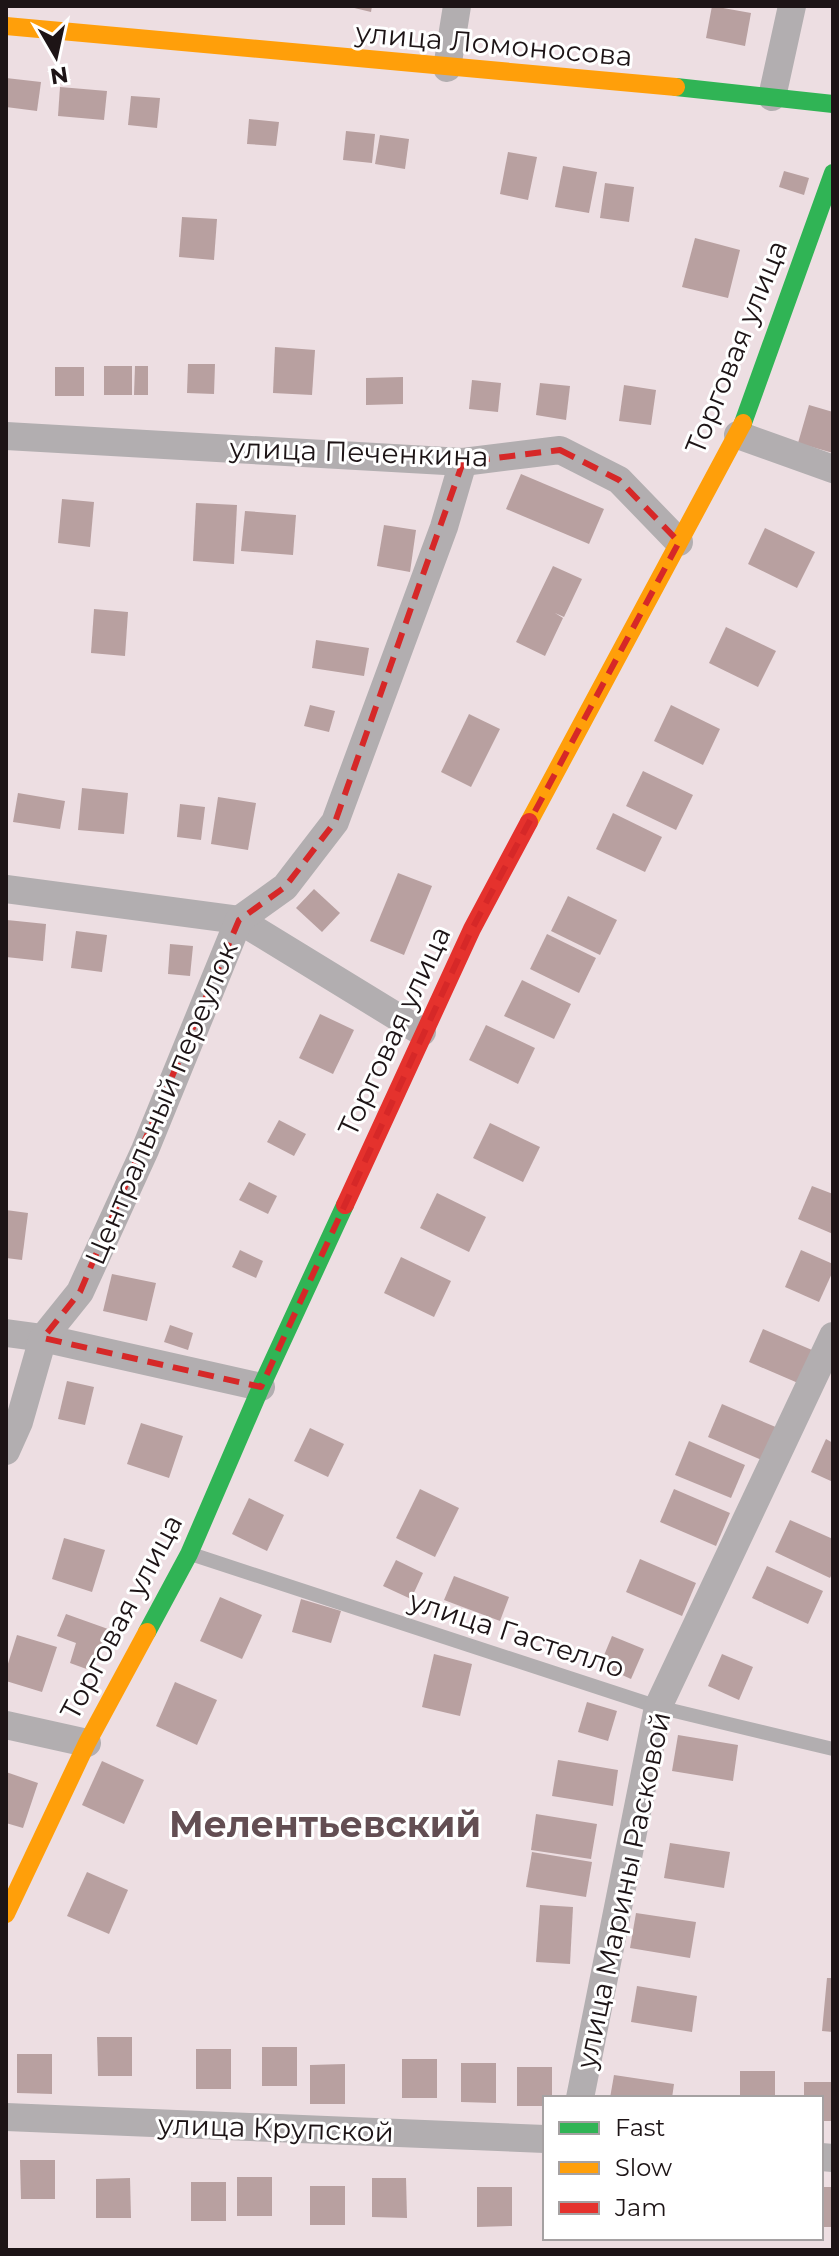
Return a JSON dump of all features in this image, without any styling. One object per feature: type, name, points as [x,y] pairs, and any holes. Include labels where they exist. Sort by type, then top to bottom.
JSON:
[{"type":"street","points":[[447,68],[457,6]]},
{"type":"street","points":[[772,97],[792,6]]},
{"type":"street","name":"улица Ломоносова","points":[[19,20],[447,68],[833,104]]},
{"type":"street","name":"Торговая улица","points":[[6,1914],[87,1743],[189,1554],[261,1387],[472,929],[738,435],[833,173]]},
{"type":"street","points":[[738,435],[833,469]]},
{"type":"street","name":"улица Печенкина","points":[[6,436],[463,462],[560,450],[619,480],[679,542]]},
{"type":"street","name":"Центральный переулок","points":[[6,1451],[19,1422],[43,1338],[80,1292],[145,1150],[239,920],[285,887],[335,822],[444,527],[463,462]]},
{"type":"street","points":[[6,889],[239,920],[422,1032]]},
{"type":"street","points":[[6,1333],[43,1338],[261,1387]]},
{"type":"street","name":"улица Марины Расковой","points":[[580,2096],[658,1707],[833,1336]]},
{"type":"street","points":[[6,1725],[87,1743]]},
{"type":"street","name":"улица Крупской","points":[[6,2117],[543,2139]]},
{"type":"lane","name":"улица Гастелло","points":[[189,1554],[658,1707],[833,1749]]},
{"type":"highlighted area","points":[[560,450],[619,480],[679,542],[472,929],[261,1387],[43,1338],[80,1292],[239,920],[285,887],[335,822],[463,462]]},
{"type":"building","points":[[346,6],[372,6],[371,12]]},
{"type":"building","points":[[712,6],[751,13],[745,46],[706,38]]},
{"type":"building","points":[[6,78],[41,82],[37,111],[6,107]]},
{"type":"building","points":[[60,87],[107,91],[104,120],[58,116]]},
{"type":"building","points":[[131,96],[160,98],[157,128],[128,125]]},
{"type":"building","points":[[249,119],[279,122],[276,146],[247,144]]},
{"type":"building","points":[[346,131],[375,134],[372,163],[343,160]]},
{"type":"building","points":[[380,135],[409,139],[405,169],[375,164]]},
{"type":"building","points":[[508,152],[537,157],[528,200],[500,194]]},
{"type":"building","points":[[563,166],[597,172],[589,213],[555,207]]},
{"type":"building","points":[[784,171],[809,178],[804,195],[779,187]]},
{"type":"building","points":[[605,183],[634,187],[629,222],[600,218]]},
{"type":"building","points":[[182,217],[217,219],[214,260],[179,257]]},
{"type":"building","points":[[695,238],[740,250],[728,298],[682,287]]},
{"type":"building","points":[[275,347],[315,350],[312,395],[273,393]]},
{"type":"building","points":[[188,364],[215,364],[214,394],[187,393]]},
{"type":"building","points":[[104,366],[132,366],[132,395],[104,395]]},
{"type":"building","points":[[135,366],[148,366],[148,395],[134,395]]},
{"type":"building","points":[[55,367],[84,367],[84,396],[55,396]]},
{"type":"building","points":[[403,377],[403,404],[366,405],[366,378]]},
{"type":"building","points":[[472,380],[501,383],[498,412],[469,409]]},
{"type":"building","points":[[540,383],[570,386],[566,420],[536,415]]},
{"type":"building","points":[[624,385],[656,390],[651,425],[619,421]]},
{"type":"building","points":[[809,405],[833,412],[833,453],[798,443]]},
{"type":"building","points":[[521,474],[604,509],[589,544],[506,509]]},
{"type":"building","points":[[62,499],[94,502],[90,547],[58,543]]},
{"type":"building","points":[[196,503],[237,505],[234,564],[193,561]]},
{"type":"building","points":[[245,511],[296,515],[293,555],[241,551]]},
{"type":"building","points":[[384,525],[416,530],[410,572],[377,566]]},
{"type":"building","points":[[765,528],[815,552],[797,588],[748,564]]},
{"type":"building","points":[[553,566],[582,579],[564,617],[555,613],[563,618],[545,656],[516,642]]},
{"type":"building","points":[[94,609],[128,612],[125,656],[91,653]]},
{"type":"building","points":[[726,627],[776,651],[758,687],[709,663]]},
{"type":"building","points":[[316,640],[369,648],[364,676],[312,668]]},
{"type":"building","points":[[310,705],[335,711],[329,732],[304,726]]},
{"type":"building","points":[[671,705],[720,729],[703,765],[654,741]]},
{"type":"building","points":[[469,714],[500,729],[471,787],[441,772]]},
{"type":"building","points":[[643,771],[693,795],[676,830],[626,806]]},
{"type":"building","points":[[82,788],[128,793],[124,834],[78,830]]},
{"type":"building","points":[[18,793],[65,801],[60,829],[13,822]]},
{"type":"building","points":[[218,797],[256,803],[248,850],[211,844]]},
{"type":"building","points":[[180,804],[205,807],[201,840],[177,837]]},
{"type":"building","points":[[613,813],[662,837],[645,872],[596,849]]},
{"type":"building","points":[[398,873],[432,886],[404,955],[370,941]]},
{"type":"building","points":[[314,889],[340,913],[322,932],[296,908]]},
{"type":"building","points":[[568,896],[617,920],[600,955],[551,931]]},
{"type":"building","points":[[7,920],[46,924],[43,961],[6,957]]},
{"type":"building","points":[[76,931],[107,935],[102,972],[71,968]]},
{"type":"building","points":[[547,934],[596,958],[579,993],[530,969]]},
{"type":"building","points":[[170,944],[193,946],[190,976],[168,974]]},
{"type":"building","points":[[522,980],[571,1004],[554,1039],[504,1016]]},
{"type":"building","points":[[320,1014],[354,1030],[333,1074],[299,1058]]},
{"type":"building","points":[[486,1025],[535,1048],[518,1084],[469,1060]]},
{"type":"building","points":[[279,1120],[306,1134],[294,1156],[267,1142]]},
{"type":"building","points":[[490,1123],[540,1147],[523,1182],[473,1158]]},
{"type":"building","points":[[249,1182],[277,1196],[268,1214],[239,1200]]},
{"type":"building","points":[[812,1186],[833,1194],[833,1234],[798,1219]]},
{"type":"building","points":[[437,1193],[486,1217],[469,1252],[420,1228]]},
{"type":"building","points":[[6,1210],[28,1213],[22,1260],[6,1258]]},
{"type":"building","points":[[240,1250],[263,1261],[256,1278],[232,1267]]},
{"type":"building","points":[[801,1250],[833,1264],[833,1271],[819,1302],[785,1287]]},
{"type":"building","points":[[401,1257],[451,1281],[434,1317],[384,1293]]},
{"type":"building","points":[[112,1274],[156,1283],[147,1321],[103,1311]]},
{"type":"building","points":[[170,1325],[193,1333],[188,1350],[164,1342]]},
{"type":"building","points":[[763,1329],[819,1353],[805,1386],[749,1362]]},
{"type":"building","points":[[67,1381],[94,1387],[85,1425],[58,1419]]},
{"type":"building","points":[[722,1404],[778,1428],[764,1461],[708,1437]]},
{"type":"building","points":[[141,1423],[183,1436],[169,1478],[127,1464]]},
{"type":"building","points":[[310,1428],[344,1444],[328,1477],[294,1461]]},
{"type":"building","points":[[826,1439],[833,1443],[833,1482],[811,1472]]},
{"type":"building","points":[[689,1441],[745,1465],[731,1498],[675,1475]]},
{"type":"building","points":[[420,1489],[459,1508],[435,1557],[396,1538]]},
{"type":"building","points":[[674,1489],[730,1513],[716,1546],[660,1522]]},
{"type":"building","points":[[249,1498],[284,1515],[267,1551],[232,1534]]},
{"type":"building","points":[[790,1520],[833,1539],[833,1572],[830,1578],[775,1552]]},
{"type":"building","points":[[64,1538],[105,1550],[92,1592],[52,1579]]},
{"type":"building","points":[[640,1559],[696,1583],[682,1616],[626,1592]]},
{"type":"building","points":[[396,1560],[423,1573],[411,1599],[383,1586]]},
{"type":"building","points":[[767,1566],[823,1591],[808,1624],[752,1598]]},
{"type":"building","points":[[454,1576],[509,1597],[500,1621],[444,1600]]},
{"type":"building","points":[[220,1597],[262,1615],[242,1659],[200,1641]]},
{"type":"building","points":[[301,1599],[341,1611],[331,1643],[292,1632]]},
{"type":"building","points":[[66,1614],[108,1629],[92,1671],[70,1663],[76,1643],[57,1636]]},
{"type":"building","points":[[17,1635],[57,1647],[42,1692],[6,1681],[6,1670]]},
{"type":"building","points":[[612,1636],[644,1649],[631,1679],[600,1665]]},
{"type":"building","points":[[434,1654],[472,1664],[460,1716],[422,1707]]},
{"type":"building","points":[[722,1654],[753,1667],[739,1700],[708,1686]]},
{"type":"building","points":[[175,1682],[217,1700],[197,1745],[156,1726]]},
{"type":"building","points":[[587,1702],[617,1711],[608,1741],[578,1732]]},
{"type":"building","points":[[678,1735],[738,1745],[733,1781],[672,1771]]},
{"type":"building","points":[[558,1760],[618,1770],[613,1806],[552,1796]]},
{"type":"building","points":[[102,1761],[144,1780],[124,1824],[82,1805]]},
{"type":"building","points":[[6,1772],[38,1783],[23,1828],[6,1823]]},
{"type":"building","points":[[536,1814],[597,1824],[591,1859],[531,1850]]},
{"type":"building","points":[[670,1843],[730,1852],[724,1888],[664,1878]]},
{"type":"building","points":[[532,1852],[592,1862],[586,1897],[526,1887]]},
{"type":"building","points":[[87,1872],[128,1890],[109,1934],[67,1916]]},
{"type":"building","points":[[540,1905],[573,1907],[570,1964],[536,1962]]},
{"type":"building","points":[[636,1913],[696,1922],[690,1958],[630,1948]]},
{"type":"building","points":[[827,1978],[833,1978],[833,2032],[822,2031]]},
{"type":"building","points":[[637,1986],[697,1996],[692,2032],[631,2022]]},
{"type":"building","points":[[97,2037],[132,2037],[132,2076],[98,2076]]},
{"type":"building","points":[[262,2047],[297,2047],[297,2086],[262,2086]]},
{"type":"building","points":[[196,2049],[231,2049],[231,2089],[196,2089]]},
{"type":"building","points":[[17,2054],[52,2054],[52,2094],[17,2093]]},
{"type":"building","points":[[402,2059],[437,2059],[437,2098],[402,2098]]},
{"type":"building","points":[[461,2063],[496,2063],[496,2103],[461,2102]]},
{"type":"building","points":[[345,2064],[345,2104],[310,2104],[310,2065]]},
{"type":"building","points":[[517,2067],[552,2067],[552,2096],[543,2096],[543,2106],[517,2106]]},
{"type":"building","points":[[740,2071],[775,2071],[775,2096],[740,2096]]},
{"type":"building","points":[[614,2075],[674,2084],[672,2096],[610,2096]]},
{"type":"building","points":[[804,2082],[833,2082],[833,2121],[823,2121],[823,2096],[804,2096]]},
{"type":"building","points":[[20,2160],[55,2160],[55,2199],[21,2199]]},
{"type":"building","points":[[237,2177],[272,2177],[272,2216],[237,2216]]},
{"type":"building","points":[[130,2178],[131,2218],[96,2218],[96,2179]]},
{"type":"building","points":[[372,2178],[406,2178],[407,2218],[372,2217]]},
{"type":"building","points":[[191,2182],[226,2182],[226,2221],[191,2221]]},
{"type":"building","points":[[310,2186],[345,2186],[345,2225],[310,2225]]},
{"type":"building","points":[[477,2187],[512,2187],[512,2226],[477,2227]]},
{"type":"building","points":[[823,2187],[833,2187],[833,2227],[823,2227]]},
{"type":"traffic: fast","points":[[676,87],[833,104]]},
{"type":"traffic: fast","points":[[743,423],[833,173]]},
{"type":"traffic: fast","points":[[147,1632],[189,1554],[261,1387],[345,1205]]},
{"type":"traffic: slow","points":[[6,26],[676,87]]},
{"type":"traffic: slow","points":[[529,822],[743,423]]},
{"type":"traffic: slow","points":[[6,1914],[87,1743],[147,1632]]},
{"type":"traffic: jam","points":[[345,1205],[472,929],[529,822]]},
{"type":"district","name":"Мелентьевский","points":[[325,1824]]}]
